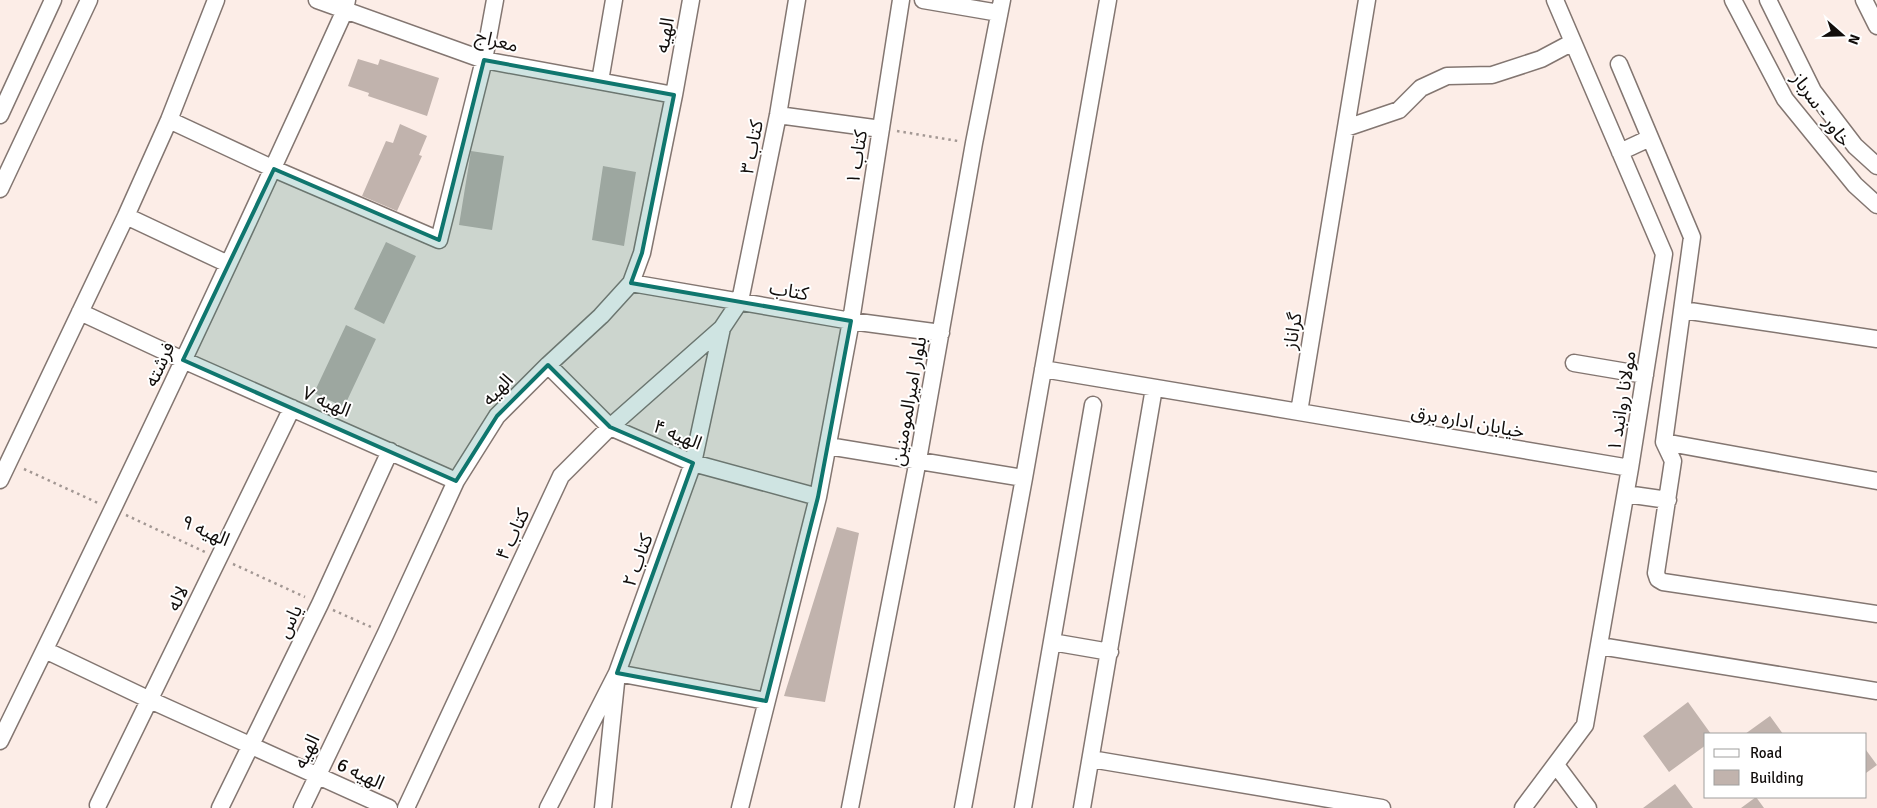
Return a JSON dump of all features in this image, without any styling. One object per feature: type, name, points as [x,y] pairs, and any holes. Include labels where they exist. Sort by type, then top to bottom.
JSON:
[{"type":"street","points":[[0,115],[53,0]]},
{"type":"street","points":[[0,189],[89,0]]},
{"type":"street","points":[[0,480],[126,216],[169,120],[216,0]]},
{"type":"street","name":"معراج","points":[[317,0],[346,5],[484,60],[674,95]]},
{"type":"street","points":[[169,120],[274,169],[439,240],[484,60],[495,0]]},
{"type":"street","points":[[600,81],[614,0]]},
{"type":"street","name":"الهیه","points":[[302,808],[316,774],[386,633],[456,480],[497,416],[548,365],[602,316],[631,283],[642,253],[674,95],[690,0]]},
{"type":"street","name":"کتاب ۳","points":[[740,301],[778,114],[797,0]]},
{"type":"street","name":"کتاب ۱","points":[[740,808],[818,497],[851,321],[901,0]]},
{"type":"street","points":[[923,0],[1000,6]]},
{"type":"street","points":[[963,808],[1024,478],[1108,0]]},
{"type":"street","name":"گراناز","points":[[1299,412],[1367,0]]},
{"type":"street","name":"مولانا روانبد ۱","points":[[1522,808],[1585,725],[1626,494],[1664,254],[1555,0]]},
{"type":"street","name":"خاور - سرباز","points":[[1733,0],[1785,99],[1855,185],[1877,204]]},
{"type":"street","name":"خاور - سرباز","points":[[1768,0],[1813,91],[1855,146],[1877,166]]},
{"type":"street","points":[[1864,0],[1877,26]]},
{"type":"street","name":"فرشته","points":[[0,741],[114,510],[274,169],[346,5]]},
{"type":"street","name":"بلوار امیرالمومنین","points":[[850,808],[918,460],[1000,6]]},
{"type":"street","points":[[1346,128],[1399,110],[1421,88],[1447,76],[1492,75],[1542,60],[1573,42]]},
{"type":"street","points":[[1619,64],[1692,237],[1664,442],[1673,461],[1656,573],[1658,579],[1663,582],[1877,614]]},
{"type":"street","points":[[778,114],[881,129]]},
{"type":"street","points":[[1620,152],[1650,138]]},
{"type":"street","points":[[126,216],[228,264]]},
{"type":"street","name":"کتاب","points":[[631,283],[851,321],[941,334]]},
{"type":"street","points":[[722,328],[740,301]]},
{"type":"street","points":[[1683,310],[1877,340]]},
{"type":"street","name":"الهیه ۷","points":[[80,312],[183,360],[456,480]]},
{"type":"street","name":"کتاب ۴","points":[[406,808],[561,476],[610,427],[722,328]]},
{"type":"street","name":"کتاب ۲","points":[[603,808],[617,673],[693,463],[722,328]]},
{"type":"street","points":[[1574,363],[1645,375]]},
{"type":"street","name":"الهیه ۴","points":[[548,365],[610,427],[693,463],[818,497]]},
{"type":"street","points":[[1043,369],[1299,412]]},
{"type":"street","points":[[1082,808],[1092,759],[1154,388]]},
{"type":"street","points":[[1023,808],[1093,405]]},
{"type":"street","name":"لاله","points":[[98,805],[292,408]]},
{"type":"street","name":"خیابان اداره برق","points":[[1299,412],[1630,468]]},
{"type":"street","points":[[1664,442],[1877,481]]},
{"type":"street","points":[[828,446],[1024,478]]},
{"type":"street","name":"یاس","points":[[220,808],[320,604],[390,450]]},
{"type":"street","points":[[1626,494],[1668,500]]},
{"type":"street","points":[[1052,642],[1110,652]]},
{"type":"street","points":[[1600,646],[1877,691]]},
{"type":"street","points":[[45,650],[150,700],[316,774]]},
{"type":"street","points":[[548,808],[617,673],[766,701]]},
{"type":"street","points":[[1092,759],[1382,808]]},
{"type":"street","points":[[1556,765],[1588,808]]},
{"type":"street","name":"الهیه 6","points":[[316,774],[389,808]]},
{"type":"path","points":[[881,129],[974,143]]},
{"type":"path","name":"الهیه ۹","points":[[9,462],[386,633]]},
{"type":"highlighted area","points":[[484,60],[674,95],[642,253],[631,283],[851,321],[818,497],[766,701],[617,673],[693,463],[610,427],[548,365],[497,416],[456,481],[183,360],[274,169],[439,240]]},
{"type":"building","points":[[358,59],[378,65],[380,59],[439,78],[427,116],[368,96],[369,93],[348,86]]},
{"type":"building","points":[[400,124],[427,136],[419,155],[422,156],[397,211],[362,196],[386,141],[393,143]]},
{"type":"building","points":[[471,151],[504,156],[492,230],[459,225]]},
{"type":"building","points":[[603,166],[636,172],[624,246],[592,240]]},
{"type":"building","points":[[386,242],[416,256],[384,324],[354,309]]},
{"type":"building","points":[[346,325],[376,339],[344,407],[314,393]]},
{"type":"building","points":[[837,527],[859,533],[825,702],[784,696]]},
{"type":"building","points":[[1688,702],[1710,733],[1704,733],[1704,746],[1669,772],[1643,736]]},
{"type":"building","points":[[1770,716],[1782,733],[1746,733]]},
{"type":"building","points":[[1867,751],[1877,765],[1867,772]]},
{"type":"building","points":[[1675,784],[1693,808],[1643,808]]},
{"type":"building","points":[[1757,798],[1764,808],[1741,808]]}]
